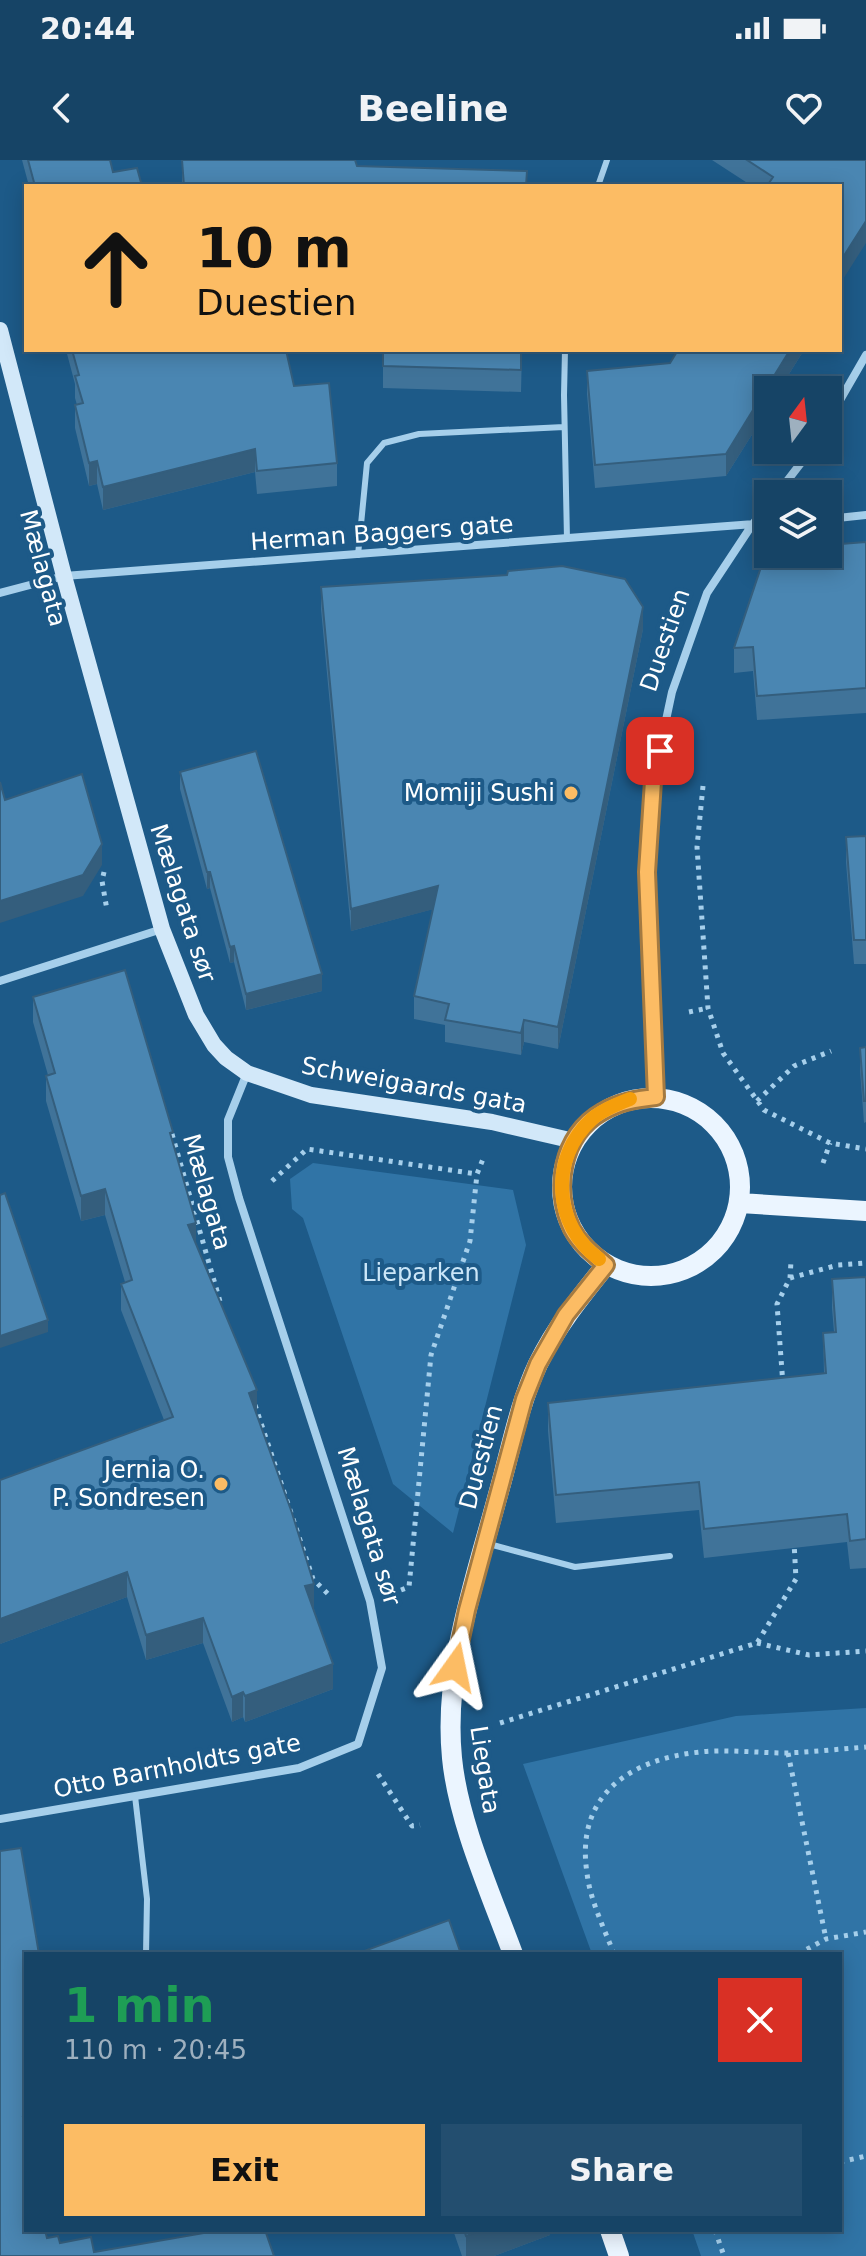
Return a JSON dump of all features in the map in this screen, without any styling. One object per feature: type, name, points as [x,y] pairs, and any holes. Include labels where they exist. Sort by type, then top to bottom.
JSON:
[{"type":"main road","points":[[656,1097],[686,1104],[709,1118],[726,1136],[737,1158],[741,1178],[740,1203],[731,1230],[713,1252],[689,1268],[662,1276],[633,1275],[606,1265],[587,1250],[573,1231],[564,1209],[561,1186],[564,1163],[574,1141],[591,1120],[601,1112],[629,1100],[656,1097]]},
{"type":"main road","points":[[740,1203],[866,1211]]},
{"type":"main road","name":"Duestien","points":[[485,1543],[524,1399],[538,1364],[566,1315],[606,1265]]},
{"type":"main road","name":"Liegata","points":[[485,1543],[455,1667],[451,1714],[452,1759],[463,1814],[512,1952]]},
{"type":"main road","points":[[611,2232],[619,2256]]},
{"type":"street","name":"Mælagata sør","points":[[0,330],[64,576],[162,929],[196,1015],[214,1045],[247,1073],[228,1120],[228,1157],[370,1601],[382,1668],[358,1744]]},
{"type":"street","points":[[842,397],[866,355]]},
{"type":"street","points":[[788,480],[800,464]]},
{"type":"street","points":[[842,518],[866,515]]},
{"type":"street","name":"Duestien","points":[[656,1097],[647,872],[653,781],[672,692],[707,593],[754,522]]},
{"type":"street","name":"Herman Baggers gate","points":[[0,593],[64,576],[752,525]]},
{"type":"street","points":[[0,981],[162,929]]},
{"type":"street","name":"Schweigaards gata","points":[[247,1073],[311,1095],[492,1122],[574,1141]]},
{"type":"street","name":"Otto Barnholdts gate","points":[[0,1819],[299,1768],[358,1744]]},
{"type":"lane","points":[[599,184],[607,160]]},
{"type":"lane","points":[[565,352],[567,539]]},
{"type":"lane","points":[[358,555],[367,463],[384,443],[419,434],[564,427]]},
{"type":"lane","points":[[485,1543],[575,1567],[670,1556]]},
{"type":"lane","points":[[135,1796],[147,1899],[146,1952]]},
{"type":"path","points":[[703,786],[697,847],[708,1008],[723,1053],[764,1110],[830,1143],[866,1149]]},
{"type":"path","points":[[106,863],[102,881],[112,945]]},
{"type":"path","points":[[689,1012],[708,1008]]},
{"type":"path","points":[[757,1101],[794,1066],[831,1051]]},
{"type":"path","name":"Mælagata","points":[[171,1133],[224,1317]]},
{"type":"path","points":[[823,1163],[830,1143]]},
{"type":"path","points":[[269,1183],[307,1149],[477,1174]]},
{"type":"path","points":[[397,1591],[409,1587],[431,1355],[470,1241],[477,1174],[483,1158]]},
{"type":"path","points":[[783,1396],[777,1304],[790,1278],[791,1261]]},
{"type":"path","points":[[790,1278],[838,1265],[866,1263]]},
{"type":"path","points":[[250,1392],[313,1579],[333,1600]]},
{"type":"path","points":[[757,1643],[796,1579],[793,1533]]},
{"type":"path","points":[[500,1723],[757,1643],[809,1655],[866,1651]]},
{"type":"path","points":[[613,1952],[587,1874],[585,1843],[591,1813],[607,1791],[630,1773],[656,1760],[702,1751],[788,1753],[866,1747]]},
{"type":"path","points":[[788,1753],[826,1939]]},
{"type":"path","points":[[371,1765],[412,1826],[420,1825]]},
{"type":"path","points":[[802,1952],[826,1939],[866,1932]]},
{"type":"path","points":[[842,2162],[866,2156]]},
{"type":"path","points":[[716,2232],[724,2256]]},
{"type":"green space","name":"Lieparken","points":[[313,1163],[513,1190],[526,1245],[453,1533],[393,1484],[303,1218],[292,1209],[290,1179]]},
{"type":"green space","points":[[866,1708],[866,2256],[701,2256],[693,2232],[842,2232],[842,1952],[591,1952],[523,1764],[736,1716]]},
{"type":"building","points":[[28,160],[110,160],[113,172],[137,168],[141,184],[34,184]]},
{"type":"building","points":[[182,160],[355,160],[357,166],[527,171],[526,184],[184,184]]},
{"type":"building","points":[[747,160],[866,160],[866,221],[842,259],[842,184],[768,184],[773,177]]},
{"type":"building","points":[[73,352],[286,352],[294,386],[329,383],[337,463],[257,471],[255,449],[103,487],[97,461],[89,463],[75,405],[83,403],[75,376],[79,375]]},
{"type":"building","points":[[383,352],[521,352],[521,370],[383,366]]},
{"type":"building","points":[[677,352],[789,352],[774,376],[754,376],[754,408],[726,454],[595,465],[587,371],[670,363]]},
{"type":"building","points":[[866,542],[866,688],[757,696],[753,647],[734,648],[761,568],[842,568],[842,544]]},
{"type":"building","points":[[562,566],[625,579],[643,607],[558,1027],[524,1020],[521,1033],[445,1020],[449,1004],[414,996],[438,886],[351,909],[321,587],[507,575],[508,571]]},
{"type":"building","points":[[256,751],[322,974],[246,994],[234,946],[230,947],[210,872],[207,872],[180,772]]},
{"type":"building","points":[[82,774],[102,844],[83,875],[0,901],[0,782],[5,800]]},
{"type":"building","points":[[866,836],[866,940],[854,940],[846,837]]},
{"type":"building","points":[[125,970],[173,1132],[170,1133],[196,1223],[188,1225],[257,1390],[249,1393],[292,1513],[314,1584],[305,1586],[333,1664],[245,1696],[243,1692],[232,1697],[203,1618],[146,1635],[127,1572],[0,1619],[0,1480],[173,1417],[121,1284],[132,1280],[105,1189],[81,1196],[46,1076],[55,1073],[33,997]]},
{"type":"building","points":[[866,1047],[866,1101],[864,1101],[860,1048]]},
{"type":"building","points":[[5,1193],[48,1320],[0,1336],[0,1195]]},
{"type":"building","points":[[866,1277],[866,1539],[850,1541],[847,1514],[704,1529],[699,1482],[556,1495],[548,1403],[826,1373],[823,1333],[836,1332],[832,1279]]},
{"type":"building","points":[[21,1848],[39,1952],[24,1952],[24,2232],[46,2232],[47,2238],[58,2236],[60,2243],[91,2237],[94,2252],[210,2232],[266,2232],[274,2256],[0,2256],[0,1851]]},
{"type":"building","points":[[449,1920],[460,1952],[364,1952]]},
{"type":"slow traffic","points":[[599,1259],[587,1250],[573,1231],[564,1209],[561,1186],[564,1163],[574,1141],[591,1120],[630,1099]]},
{"type":"place","name":"Momiji Sushi","points":[[571,793]]},
{"type":"place","name":"Jernia O. P. Sondresen","points":[[221,1484]]},
{"type":"route","points":[[455,1667],[467,1610],[524,1399],[538,1364],[566,1315],[606,1265],[587,1250],[573,1231],[564,1209],[561,1186],[564,1163],[574,1141],[601,1112],[629,1100],[656,1097],[647,872],[653,781],[660,751]]}]
